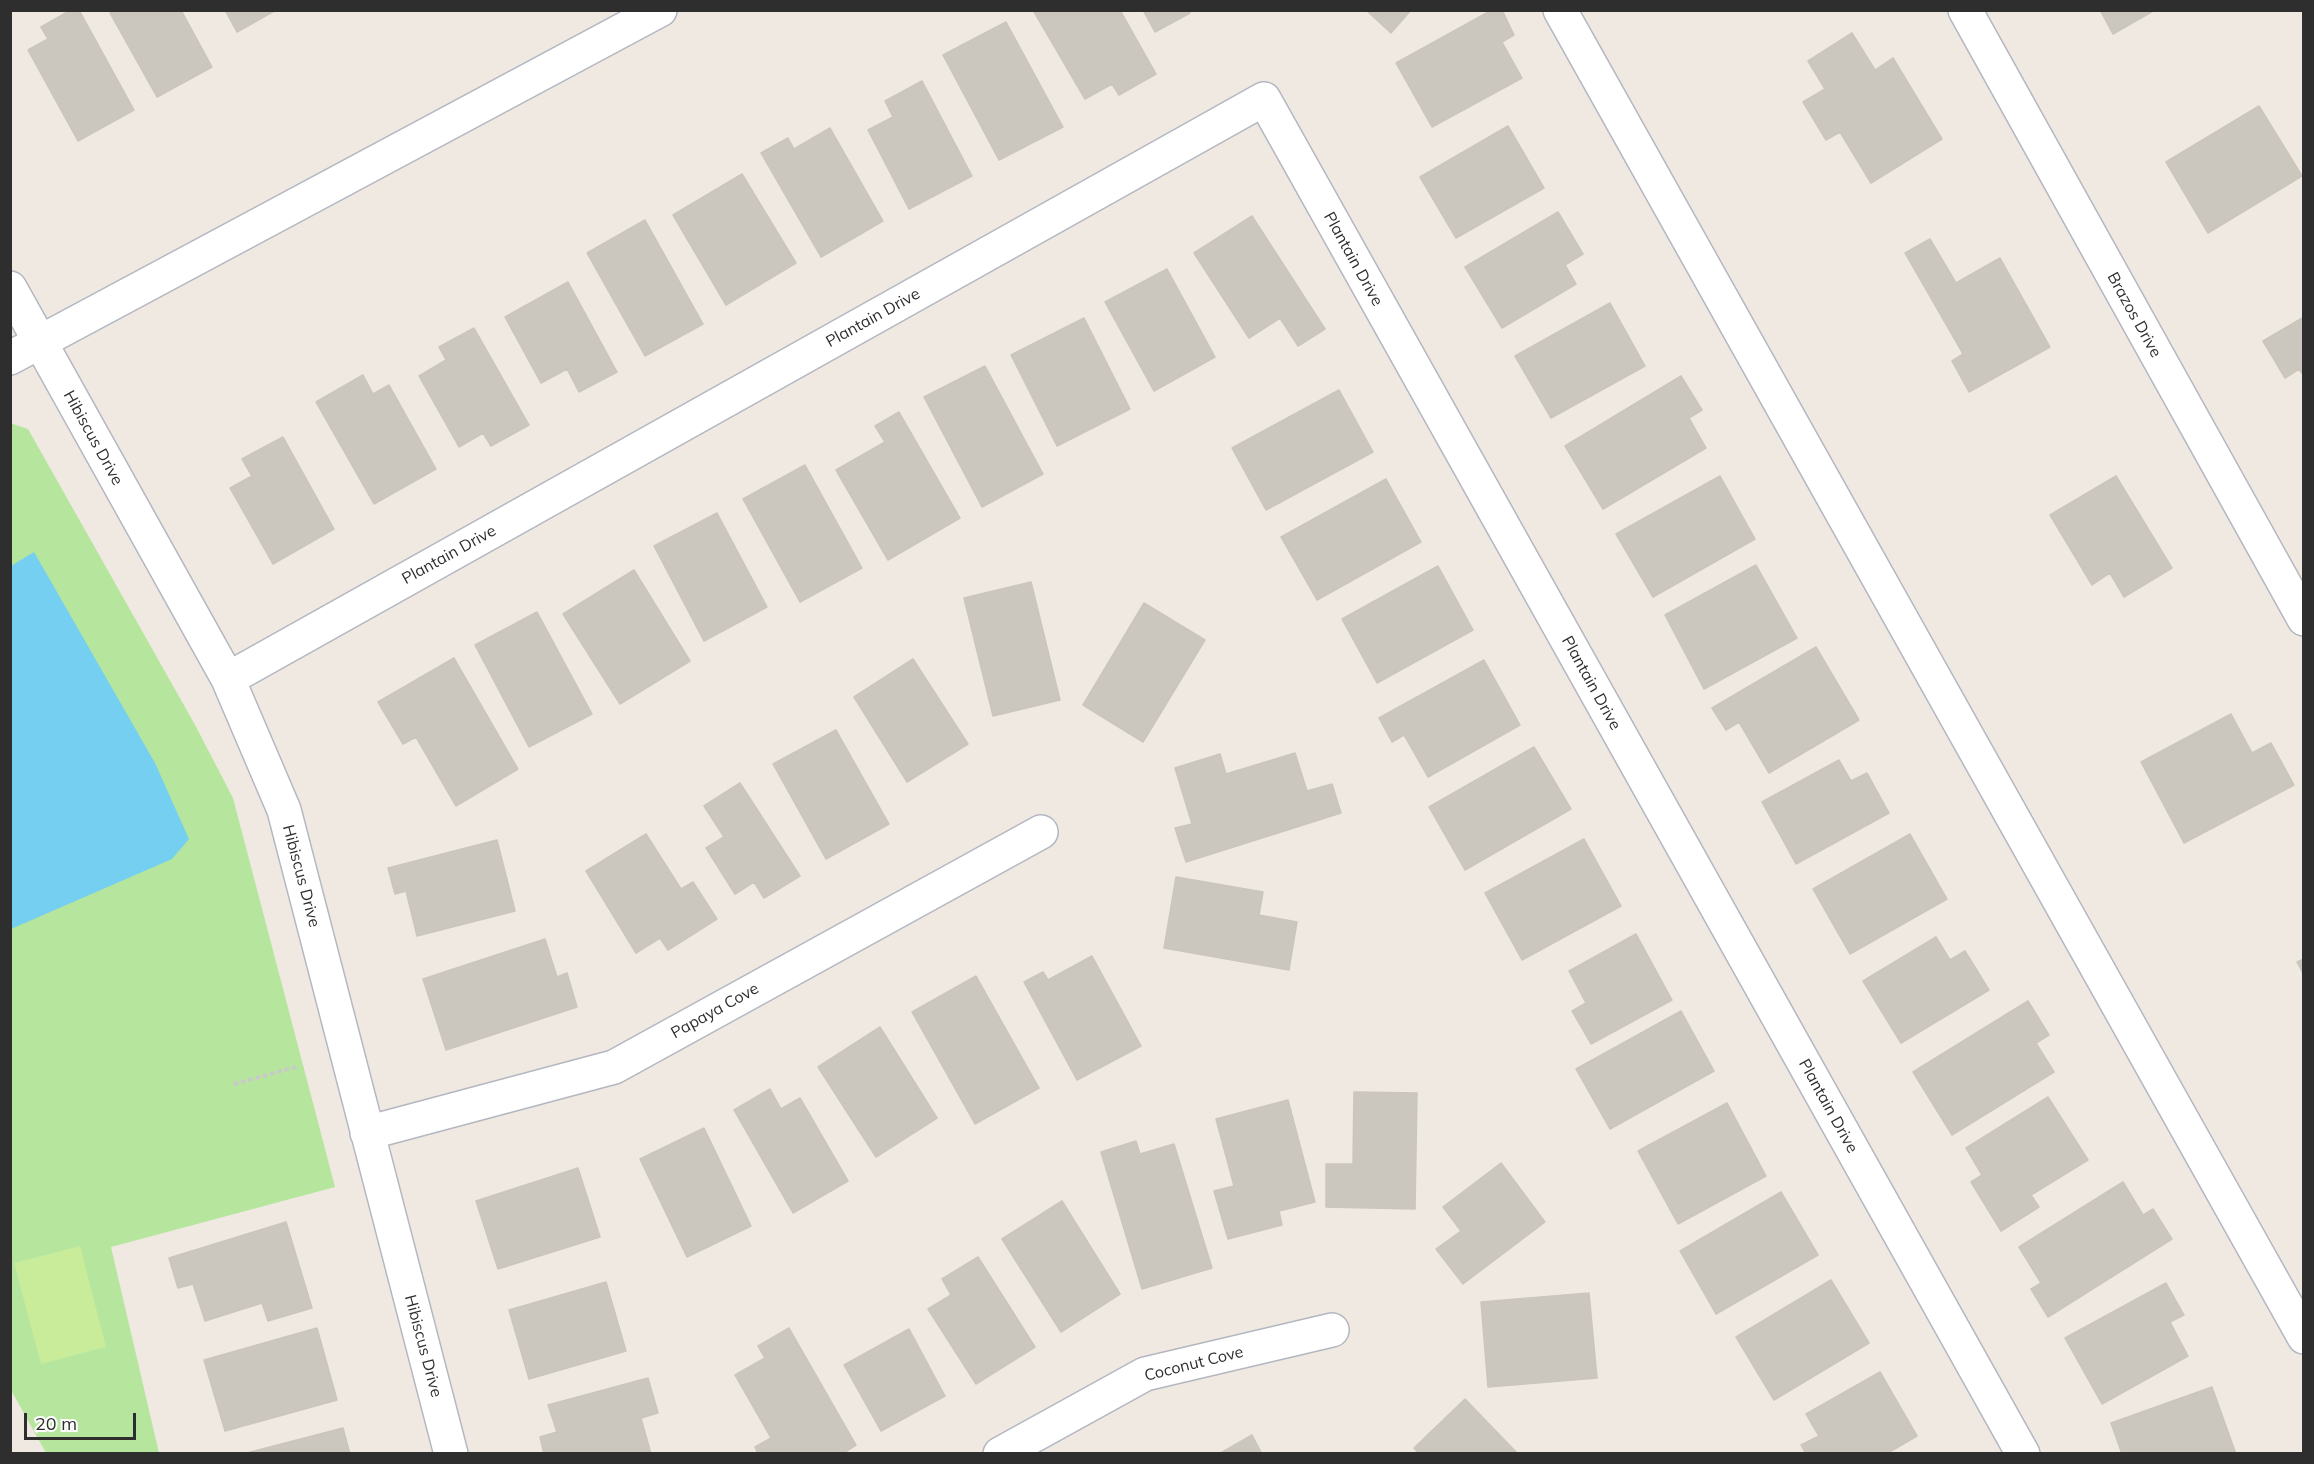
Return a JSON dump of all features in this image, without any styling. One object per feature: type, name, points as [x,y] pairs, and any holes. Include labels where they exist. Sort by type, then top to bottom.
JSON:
[{"type":"street","points":[[10,358],[660,10]]},
{"type":"street","points":[[1560,10],[2304,1336]]},
{"type":"street","name":"Brazos Drive","points":[[1965,10],[2304,620]]},
{"type":"street","name":"Plantain Drive","points":[[228,679],[1264,99],[2023,1454]]},
{"type":"street","name":"Hibiscus Drive","points":[[10,288],[228,679],[284,810],[451,1454]]},
{"type":"street","name":"Papaya Cove","points":[[367,1133],[614,1067],[1041,832]]},
{"type":"street","name":"Coconut Cove","points":[[1000,1454],[1145,1374],[1332,1330]]},
{"type":"path","points":[[234,1084],[296,1067]]},
{"type":"green space","points":[[10,423],[28,429],[194,723],[233,798],[335,1187],[111,1247],[159,1453],[46,1453],[11,1390]]},
{"type":"green space","points":[[80,1246],[106,1347],[41,1364],[14,1263]]},
{"type":"water","points":[[34,552],[155,763],[189,839],[172,859],[11,929],[11,566]]},
{"type":"building","points":[[71,10],[79,10],[134,110],[78,141],[28,50],[48,39],[41,27]]},
{"type":"building","points":[[114,10],[181,10],[212,67],[157,97],[110,13]]},
{"type":"building","points":[[225,10],[276,10],[237,32]]},
{"type":"building","points":[[1033,10],[1120,10],[1156,74],[1119,95],[1112,84],[1085,99]]},
{"type":"building","points":[[1143,10],[1189,10],[1190,13],[1155,32]]},
{"type":"building","points":[[1366,10],[1411,10],[1391,33]]},
{"type":"building","points":[[1492,10],[1502,10],[1514,35],[1502,42],[1522,78],[1432,127],[1396,63]]},
{"type":"building","points":[[2100,10],[2155,10],[2113,34]]},
{"type":"building","points":[[1006,22],[1063,127],[999,160],[943,55]]},
{"type":"building","points":[[1852,33],[1875,70],[1893,58],[1942,139],[1871,183],[1840,132],[1826,140],[1803,102],[1825,89],[1808,61]]},
{"type":"building","points":[[922,81],[972,176],[909,209],[868,130],[893,117],[885,101]]},
{"type":"building","points":[[2259,106],[2302,176],[2208,233],[2166,162]]},
{"type":"building","points":[[1508,126],[1544,188],[1456,238],[1420,177]]},
{"type":"building","points":[[830,128],[883,221],[821,257],[761,153],[788,138],[794,149]]},
{"type":"building","points":[[742,174],[796,263],[726,305],[673,215]]},
{"type":"building","points":[[1558,212],[1583,254],[1565,265],[1576,284],[1502,328],[1465,267]]},
{"type":"building","points":[[1252,216],[1325,329],[1298,346],[1280,318],[1249,338],[1194,253]]},
{"type":"building","points":[[645,220],[703,324],[645,356],[587,253]]},
{"type":"building","points":[[1930,239],[1956,283],[2000,258],[2050,347],[1969,392],[1952,361],[1963,354],[1905,253]]},
{"type":"building","points":[[1167,269],[1215,357],[1154,391],[1105,302]]},
{"type":"building","points":[[568,282],[617,372],[579,392],[567,369],[541,383],[505,317]]},
{"type":"building","points":[[1610,303],[1645,366],[1551,418],[1515,356]]},
{"type":"building","points":[[2304,317],[2304,376],[2299,369],[2285,378],[2263,341]]},
{"type":"building","points":[[1084,318],[1130,409],[1057,446],[1011,355]]},
{"type":"building","points":[[474,328],[529,425],[491,446],[483,433],[459,447],[419,376],[446,360],[439,347]]},
{"type":"building","points":[[985,366],[1043,474],[982,507],[924,397]]},
{"type":"building","points":[[363,375],[373,394],[389,385],[436,469],[374,504],[316,402]]},
{"type":"building","points":[[1681,376],[1702,410],[1689,418],[1706,448],[1603,509],[1565,446]]},
{"type":"building","points":[[1339,390],[1373,452],[1266,510],[1232,448]]},
{"type":"building","points":[[899,412],[960,518],[888,560],[836,470],[885,442],[875,426]]},
{"type":"building","points":[[283,437],[334,529],[273,564],[230,488],[252,476],[242,459]]},
{"type":"building","points":[[805,465],[862,568],[800,602],[743,499]]},
{"type":"building","points":[[1720,476],[1755,539],[1653,597],[1616,534]]},
{"type":"building","points":[[2116,476],[2172,568],[2124,597],[2110,573],[2092,585],[2050,515]]},
{"type":"building","points":[[1386,479],[1421,542],[1317,600],[1281,537]]},
{"type":"building","points":[[717,513],[767,607],[704,641],[654,546]]},
{"type":"building","points":[[1756,565],[1797,638],[1704,689],[1665,615]]},
{"type":"building","points":[[1438,566],[1473,630],[1377,683],[1342,619]]},
{"type":"building","points":[[634,570],[690,661],[620,704],[563,614]]},
{"type":"building","points":[[1031,582],[1060,700],[993,716],[964,598]]},
{"type":"building","points":[[1144,603],[1205,640],[1143,742],[1083,705]]},
{"type":"building","points":[[537,612],[592,714],[529,747],[475,645]]},
{"type":"building","points":[[1816,647],[1859,720],[1769,773],[1739,722],[1726,730],[1712,708]]},
{"type":"building","points":[[454,658],[518,769],[456,806],[416,737],[403,744],[378,702]]},
{"type":"building","points":[[913,659],[968,744],[907,782],[854,697]]},
{"type":"building","points":[[1484,660],[1520,725],[1428,777],[1404,735],[1392,742],[1379,718]]},
{"type":"building","points":[[2231,714],[2252,753],[2271,743],[2294,785],[2184,843],[2141,762]]},
{"type":"building","points":[[836,730],[889,824],[826,859],[773,764]]},
{"type":"building","points":[[1534,747],[1571,809],[1465,870],[1429,807]]},
{"type":"building","points":[[1295,753],[1307,791],[1332,784],[1341,813],[1186,862],[1175,828],[1192,824],[1175,768],[1220,754],[1226,774]]},
{"type":"building","points":[[1839,760],[1851,781],[1867,773],[1889,813],[1796,864],[1762,802]]},
{"type":"building","points":[[740,783],[800,876],[764,898],[754,882],[735,894],[706,848],[724,837],[704,806]]},
{"type":"building","points":[[646,834],[681,889],[693,882],[717,919],[668,950],[660,938],[636,953],[586,871]]},
{"type":"building","points":[[1910,834],[1947,899],[1850,954],[1813,889]]},
{"type":"building","points":[[1584,839],[1621,906],[1522,960],[1485,893]]},
{"type":"building","points":[[497,840],[515,911],[417,936],[406,891],[395,894],[388,868]]},
{"type":"building","points":[[1176,877],[1263,892],[1259,915],[1297,922],[1289,970],[1164,948]]},
{"type":"building","points":[[1636,934],[1672,1000],[1591,1044],[1572,1011],[1586,1003],[1569,971]]},
{"type":"building","points":[[1936,937],[1950,960],[1965,951],[1989,990],[1901,1043],[1863,981]]},
{"type":"building","points":[[545,939],[557,977],[567,973],[577,1007],[446,1050],[423,979]]},
{"type":"building","points":[[1092,956],[1141,1046],[1077,1080],[1024,982],[1043,972],[1048,980]]},
{"type":"building","points":[[2304,959],[2304,975],[2297,962]]},
{"type":"building","points":[[976,976],[1039,1088],[975,1124],[912,1012]]},
{"type":"building","points":[[2028,1001],[2049,1035],[2036,1043],[2054,1072],[1952,1135],[1913,1072]]},
{"type":"building","points":[[1681,1011],[1714,1071],[1610,1129],[1576,1069]]},
{"type":"building","points":[[880,1027],[937,1118],[876,1157],[818,1067]]},
{"type":"building","points":[[770,1089],[781,1109],[800,1098],[848,1181],[793,1213],[734,1110]]},
{"type":"building","points":[[1354,1092],[1417,1093],[1415,1209],[1326,1207],[1326,1164],[1353,1164]]},
{"type":"building","points":[[2048,1097],[2088,1160],[2031,1195],[2039,1207],[2001,1231],[1971,1182],[1982,1175],[1966,1148]]},
{"type":"building","points":[[1288,1100],[1315,1202],[1279,1211],[1282,1225],[1228,1239],[1214,1191],[1234,1186],[1216,1119]]},
{"type":"building","points":[[1727,1103],[1766,1176],[1678,1224],[1638,1151]]},
{"type":"building","points":[[704,1128],[751,1226],[687,1257],[640,1159]]},
{"type":"building","points":[[1136,1141],[1140,1154],[1174,1144],[1212,1268],[1142,1289],[1101,1152]]},
{"type":"building","points":[[1501,1163],[1545,1222],[1463,1284],[1436,1249],[1461,1231],[1443,1207]]},
{"type":"building","points":[[578,1168],[600,1237],[498,1269],[476,1201]]},
{"type":"building","points":[[2123,1182],[2143,1215],[2153,1209],[2172,1239],[2048,1317],[2031,1289],[2041,1283],[2019,1247]]},
{"type":"building","points":[[1781,1192],[1818,1255],[1716,1314],[1680,1251]]},
{"type":"building","points":[[1062,1201],[1120,1294],[1061,1332],[1002,1239]]},
{"type":"building","points":[[286,1222],[312,1308],[268,1321],[262,1303],[205,1321],[193,1284],[178,1288],[169,1258]]},
{"type":"building","points":[[978,1257],[1035,1347],[976,1384],[928,1309],[951,1295],[942,1279]]},
{"type":"building","points":[[1831,1280],[1869,1343],[1774,1400],[1736,1337]]},
{"type":"building","points":[[606,1282],[626,1351],[529,1379],[509,1310]]},
{"type":"building","points":[[2166,1283],[2184,1315],[2170,1322],[2188,1356],[2102,1404],[2065,1338]]},
{"type":"building","points":[[1589,1293],[1597,1378],[1488,1387],[1481,1302]]},
{"type":"building","points":[[317,1328],[337,1400],[225,1431],[204,1360]]},
{"type":"building","points":[[789,1328],[856,1445],[842,1454],[758,1454],[755,1447],[771,1438],[735,1375],[765,1358],[758,1346]]},
{"type":"building","points":[[909,1329],[945,1396],[881,1431],[844,1365]]},
{"type":"building","points":[[1880,1372],[1917,1436],[1886,1454],[1806,1454],[1801,1445],[1819,1436],[1806,1414]]},
{"type":"building","points":[[648,1378],[658,1413],[641,1418],[651,1454],[544,1454],[540,1437],[557,1432],[548,1405]]},
{"type":"building","points":[[2212,1387],[2236,1454],[2122,1454],[2111,1423]]},
{"type":"building","points":[[1465,1399],[1518,1454],[1419,1454],[1414,1448]]},
{"type":"building","points":[[343,1428],[350,1454],[243,1454]]},
{"type":"building","points":[[1252,1435],[1262,1454],[1219,1454]]}]
